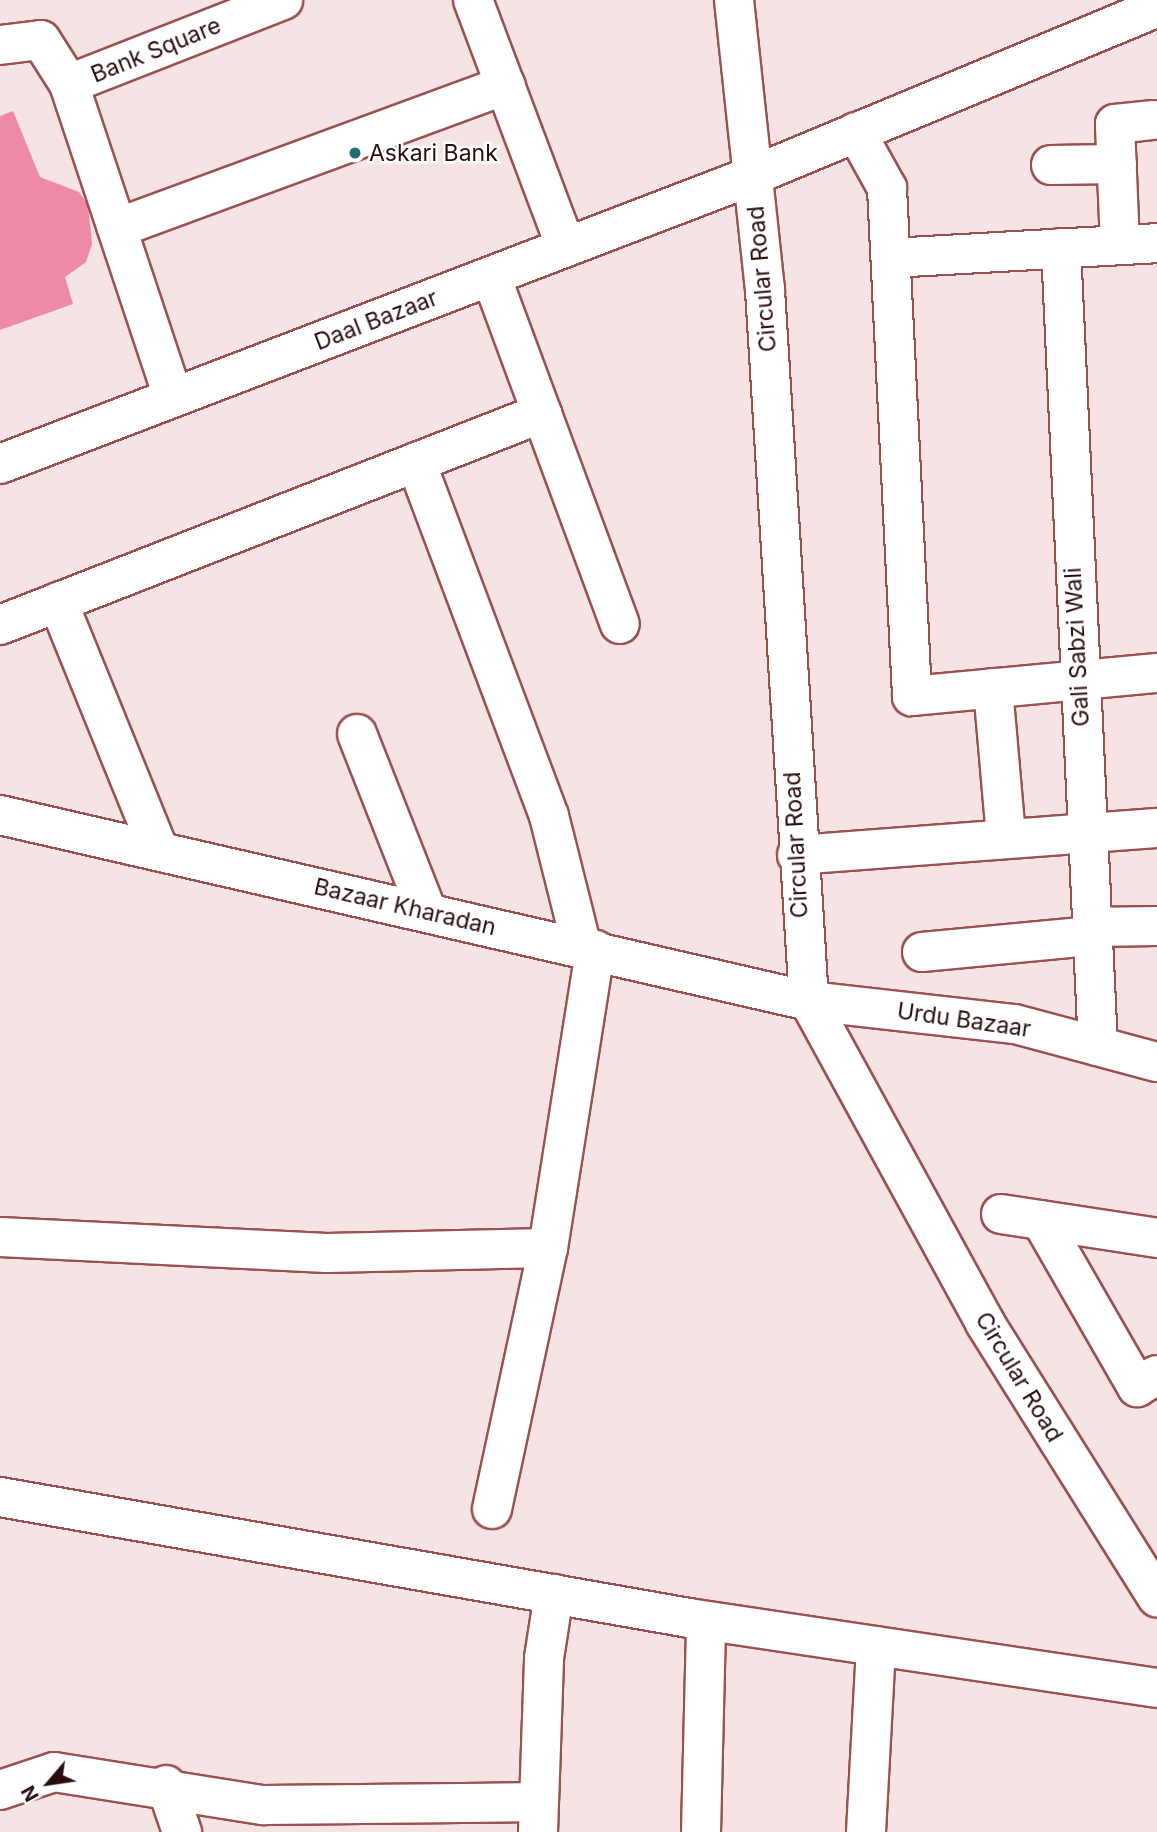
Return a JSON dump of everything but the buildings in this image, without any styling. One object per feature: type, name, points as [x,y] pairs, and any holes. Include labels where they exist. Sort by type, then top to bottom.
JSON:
[{"type":"street","name":"Bank Square","points":[[69,84],[283,0]]},
{"type":"street","points":[[473,0],[566,247]]},
{"type":"street","name":"Circular Road","points":[[733,0],[765,290],[797,855],[809,1001],[985,1323],[1157,1597]]},
{"type":"street","name":"Daal Bazaar","points":[[0,464],[752,176],[856,132],[1094,17],[1157,7]]},
{"type":"street","points":[[0,45],[41,40],[69,84],[173,397]]},
{"type":"street","points":[[117,228],[505,85]]},
{"type":"street","points":[[1120,245],[1115,124],[1154,120]]},
{"type":"street","points":[[856,132],[887,188],[912,696],[1157,673]]},
{"type":"street","points":[[1051,165],[1117,164]]},
{"type":"street","points":[[891,258],[1157,243]]},
{"type":"street","name":"Gali Sabzi Wali","points":[[1061,248],[1078,680],[1098,1046]]},
{"type":"street","points":[[491,276],[620,624]]},
{"type":"street","points":[[0,625],[542,413]]},
{"type":"street","points":[[416,462],[549,816],[588,948],[548,1248],[492,1508]]},
{"type":"street","points":[[58,602],[159,851]]},
{"type":"street","points":[[993,688],[1006,837]]},
{"type":"street","points":[[357,734],[427,912]]},
{"type":"street","name":"Bazaar Kharadan","points":[[0,815],[588,948],[809,1001]]},
{"type":"street","points":[[797,855],[1006,837],[1157,828]]},
{"type":"street","points":[[922,952],[1157,926]]},
{"type":"street","name":"Urdu Bazaar","points":[[809,1001],[1015,1024],[1157,1062]]},
{"type":"street","points":[[1001,1214],[1157,1238]]},
{"type":"street","points":[[1041,1220],[1137,1387],[1157,1375]]},
{"type":"street","points":[[0,1237],[327,1254],[548,1248]]},
{"type":"street","points":[[0,1497],[706,1620],[1157,1688]]},
{"type":"street","points":[[0,1790],[54,1772],[166,1785],[336,1818],[539,1817],[554,1594]]},
{"type":"street","points":[[701,1832],[706,1620]]},
{"type":"street","points":[[866,1832],[876,1646]]},
{"type":"street","points":[[166,1785],[182,1832]]},
{"type":"place","name":"Askari Bank","points":[[355,153]]}]
